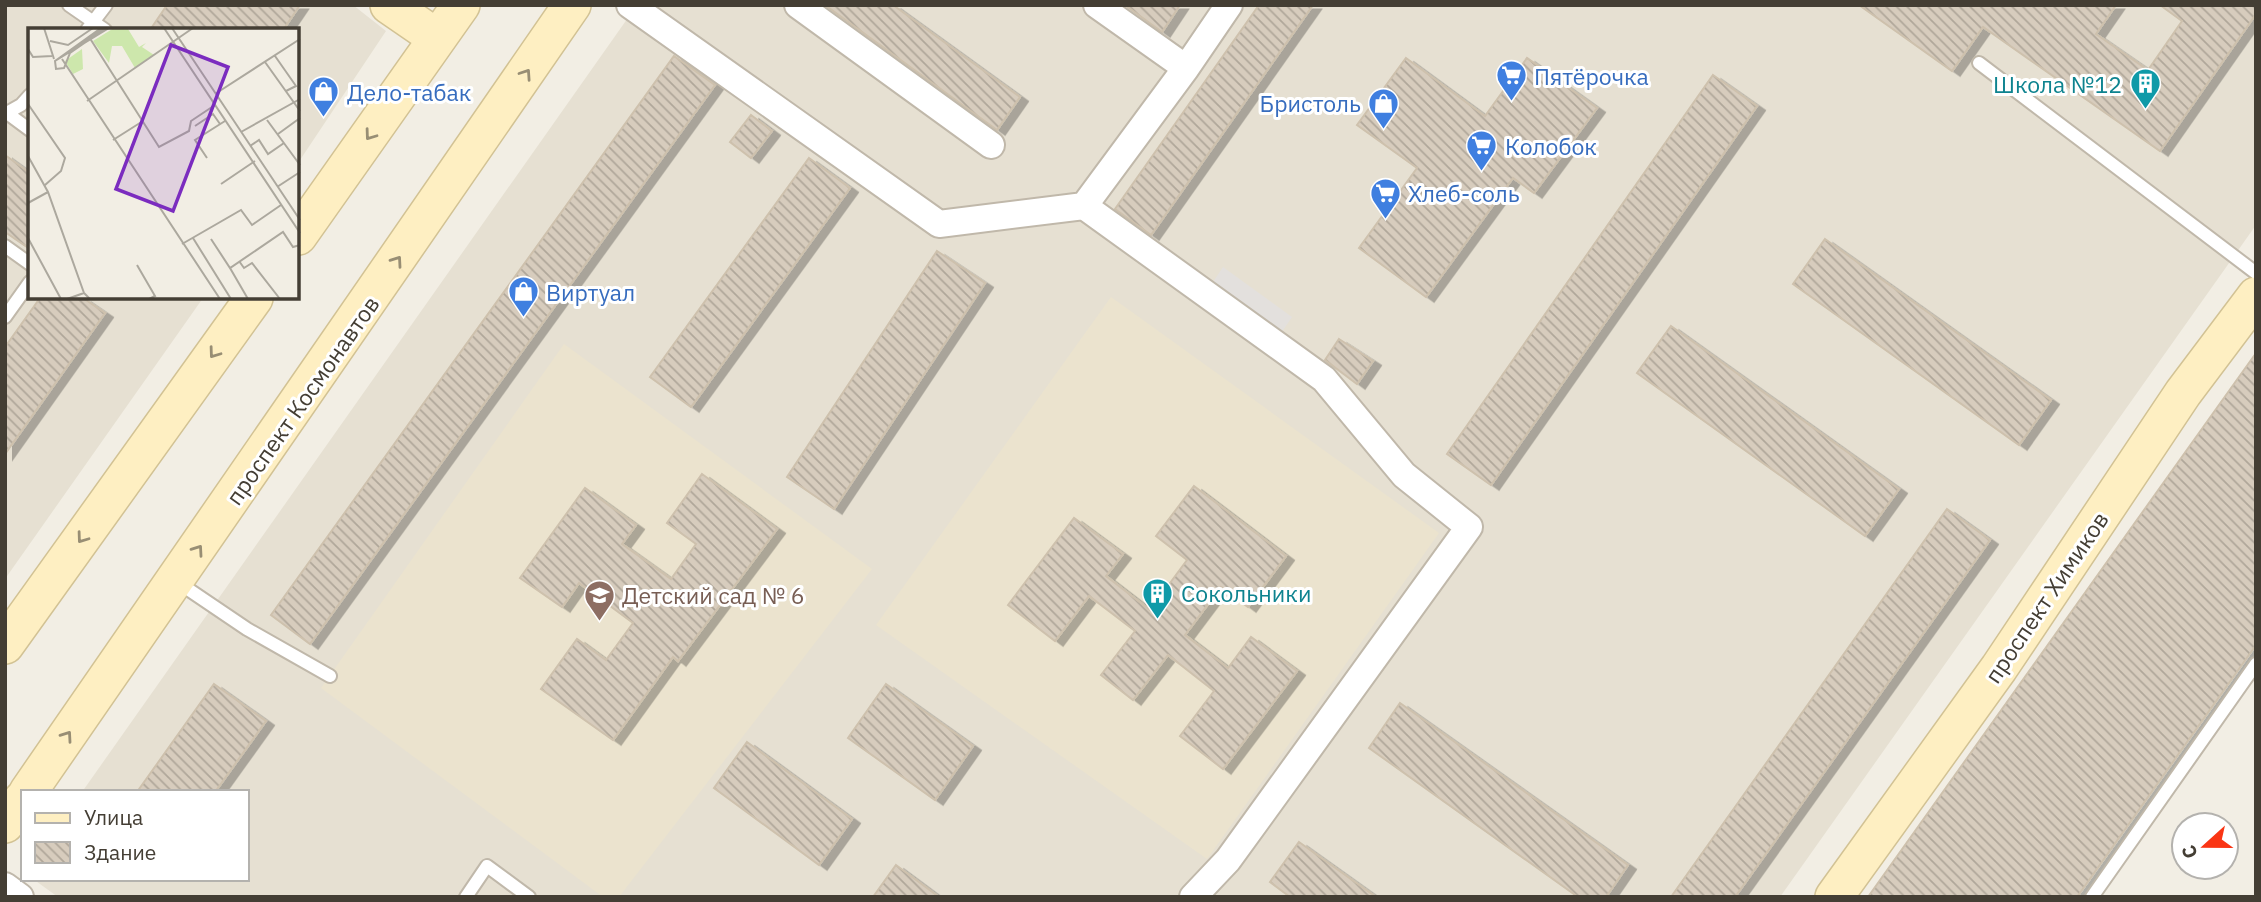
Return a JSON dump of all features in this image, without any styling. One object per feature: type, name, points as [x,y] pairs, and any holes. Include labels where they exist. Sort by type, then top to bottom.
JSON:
[{"type":"main road","points":[[389,5],[438,38]]},
{"type":"main road","points":[[299,235],[461,5]]},
{"type":"main road","name":"проспект Космонавтов","points":[[29,790],[572,5]]},
{"type":"main road","name":"проспект Химиков","points":[[1834,897],[1999,668],[2183,393],[2256,296]]},
{"type":"main road","points":[[5,645],[253,299]]},
{"type":"main road","points":[[5,824],[21,803]]},
{"type":"street","points":[[629,5],[939,224],[1084,206],[1324,379],[1404,475],[1469,527],[1201,894]]},
{"type":"street","points":[[798,5],[991,145]]},
{"type":"street","points":[[1097,5],[1186,68]]},
{"type":"street","points":[[1084,206],[1229,5]]},
{"type":"street","points":[[5,886],[20,897]]},
{"type":"lane","points":[[69,5],[95,27],[106,5]]},
{"type":"lane","points":[[1979,63],[2256,273]]},
{"type":"lane","points":[[28,96],[6,113],[28,129]]},
{"type":"lane","points":[[5,246],[28,263]]},
{"type":"lane","points":[[5,317],[28,285]]},
{"type":"lane","points":[[176,581],[247,629],[330,676]]},
{"type":"lane","points":[[2092,897],[2256,664]]},
{"type":"lane","points":[[466,897],[487,866],[529,897]]},
{"type":"shaded area","points":[[5,5],[353,5],[386,31],[299,162],[299,28],[28,28],[28,299],[202,299],[5,579]]},
{"type":"shaded area","points":[[637,5],[2256,5],[2256,225],[1780,897],[58,897],[36,881],[248,881],[248,790],[83,790]]},
{"type":"shaded area","points":[[1223,267],[1292,317],[1282,332],[1213,282]]},
{"type":"shaded area","points":[[1111,297],[1439,533],[1207,859],[876,625]]},
{"type":"shaded area","name":"Детский сад № 6","points":[[564,344],[872,569],[619,897],[603,897],[321,688]]},
{"type":"building","points":[[167,5],[300,5],[284,28],[151,28]]},
{"type":"building","points":[[825,5],[893,5],[1020,97],[997,130]]},
{"type":"building","points":[[1125,5],[1180,5],[1162,32]]},
{"type":"building","points":[[1259,5],[1313,5],[1151,235],[1115,209]]},
{"type":"building","name":"Школа №12","points":[[1859,5],[2116,5],[2096,34],[2148,70],[2182,21],[2160,5],[2256,5],[2256,14],[2160,151],[1983,27],[1952,71]]},
{"type":"building","points":[[674,56],[715,85],[310,644],[271,615]]},
{"type":"building","name":"Колобок","points":[[1406,58],[1485,116],[1527,58],[1597,108],[1534,193],[1513,178],[1426,297],[1359,248],[1417,168],[1357,125]]},
{"type":"building","points":[[1713,75],[1757,106],[1491,485],[1447,454]]},
{"type":"building","points":[[751,115],[772,131],[751,158],[730,142]]},
{"type":"building","points":[[5,155],[28,172],[28,248],[5,232]]},
{"type":"building","points":[[809,158],[850,188],[691,407],[650,377]]},
{"type":"building","points":[[1825,239],[2051,400],[2019,445],[1793,284]]},
{"type":"building","points":[[937,251],[985,283],[834,509],[787,477]]},
{"type":"building","points":[[39,299],[84,299],[105,313],[5,454],[5,347]]},
{"type":"building","points":[[1671,326],[1899,489],[1865,536],[1637,373]]},
{"type":"building","points":[[1339,339],[1373,361],[1357,384],[1325,360]]},
{"type":"building","points":[[2256,353],[2256,645],[2077,897],[1868,897]]},
{"type":"building","points":[[702,474],[777,529],[678,661],[673,657],[613,740],[541,689],[577,639],[606,660],[633,623],[579,583],[562,607],[520,578],[585,488],[636,525],[622,544],[671,579],[696,544],[667,523]]},
{"type":"building","name":"Сокольники","points":[[1194,486],[1286,556],[1248,607],[1221,587],[1185,635],[1228,668],[1251,637],[1297,671],[1223,769],[1180,736],[1214,691],[1168,655],[1133,700],[1101,675],[1135,631],[1089,596],[1055,641],[1008,605],[1074,518],[1123,554],[1106,576],[1150,610],[1187,560],[1156,536]]},
{"type":"building","points":[[1947,509],[1990,540],[1735,897],[1671,897]]},
{"type":"building","points":[[214,684],[266,721],[216,790],[138,790]]},
{"type":"building","points":[[886,684],[973,746],[935,800],[848,738]]},
{"type":"building","points":[[1400,703],[1628,865],[1606,897],[1578,897],[1369,748]]},
{"type":"building","points":[[747,742],[852,819],[819,865],[714,788]]},
{"type":"building","points":[[1299,842],[1376,897],[1290,897],[1270,882]]},
{"type":"building","points":[[896,865],[939,897],[873,897]]},
{"type":"place","name":"Пятёрочка","points":[[1511,103]]},
{"type":"place","name":"Школа №12","points":[[2145,111]]},
{"type":"place","name":"Дело-табак","points":[[324,119]]},
{"type":"place","name":"Бристоль","points":[[1384,130]]},
{"type":"place","name":"Колобок","points":[[1482,173]]},
{"type":"place","name":"Хлеб-соль","points":[[1385,220]]},
{"type":"place","name":"Виртуал","points":[[523,319]]},
{"type":"place","name":"Сокольники","points":[[1158,620]]},
{"type":"place","name":"Детский сад № 6","points":[[599,622]]}]
